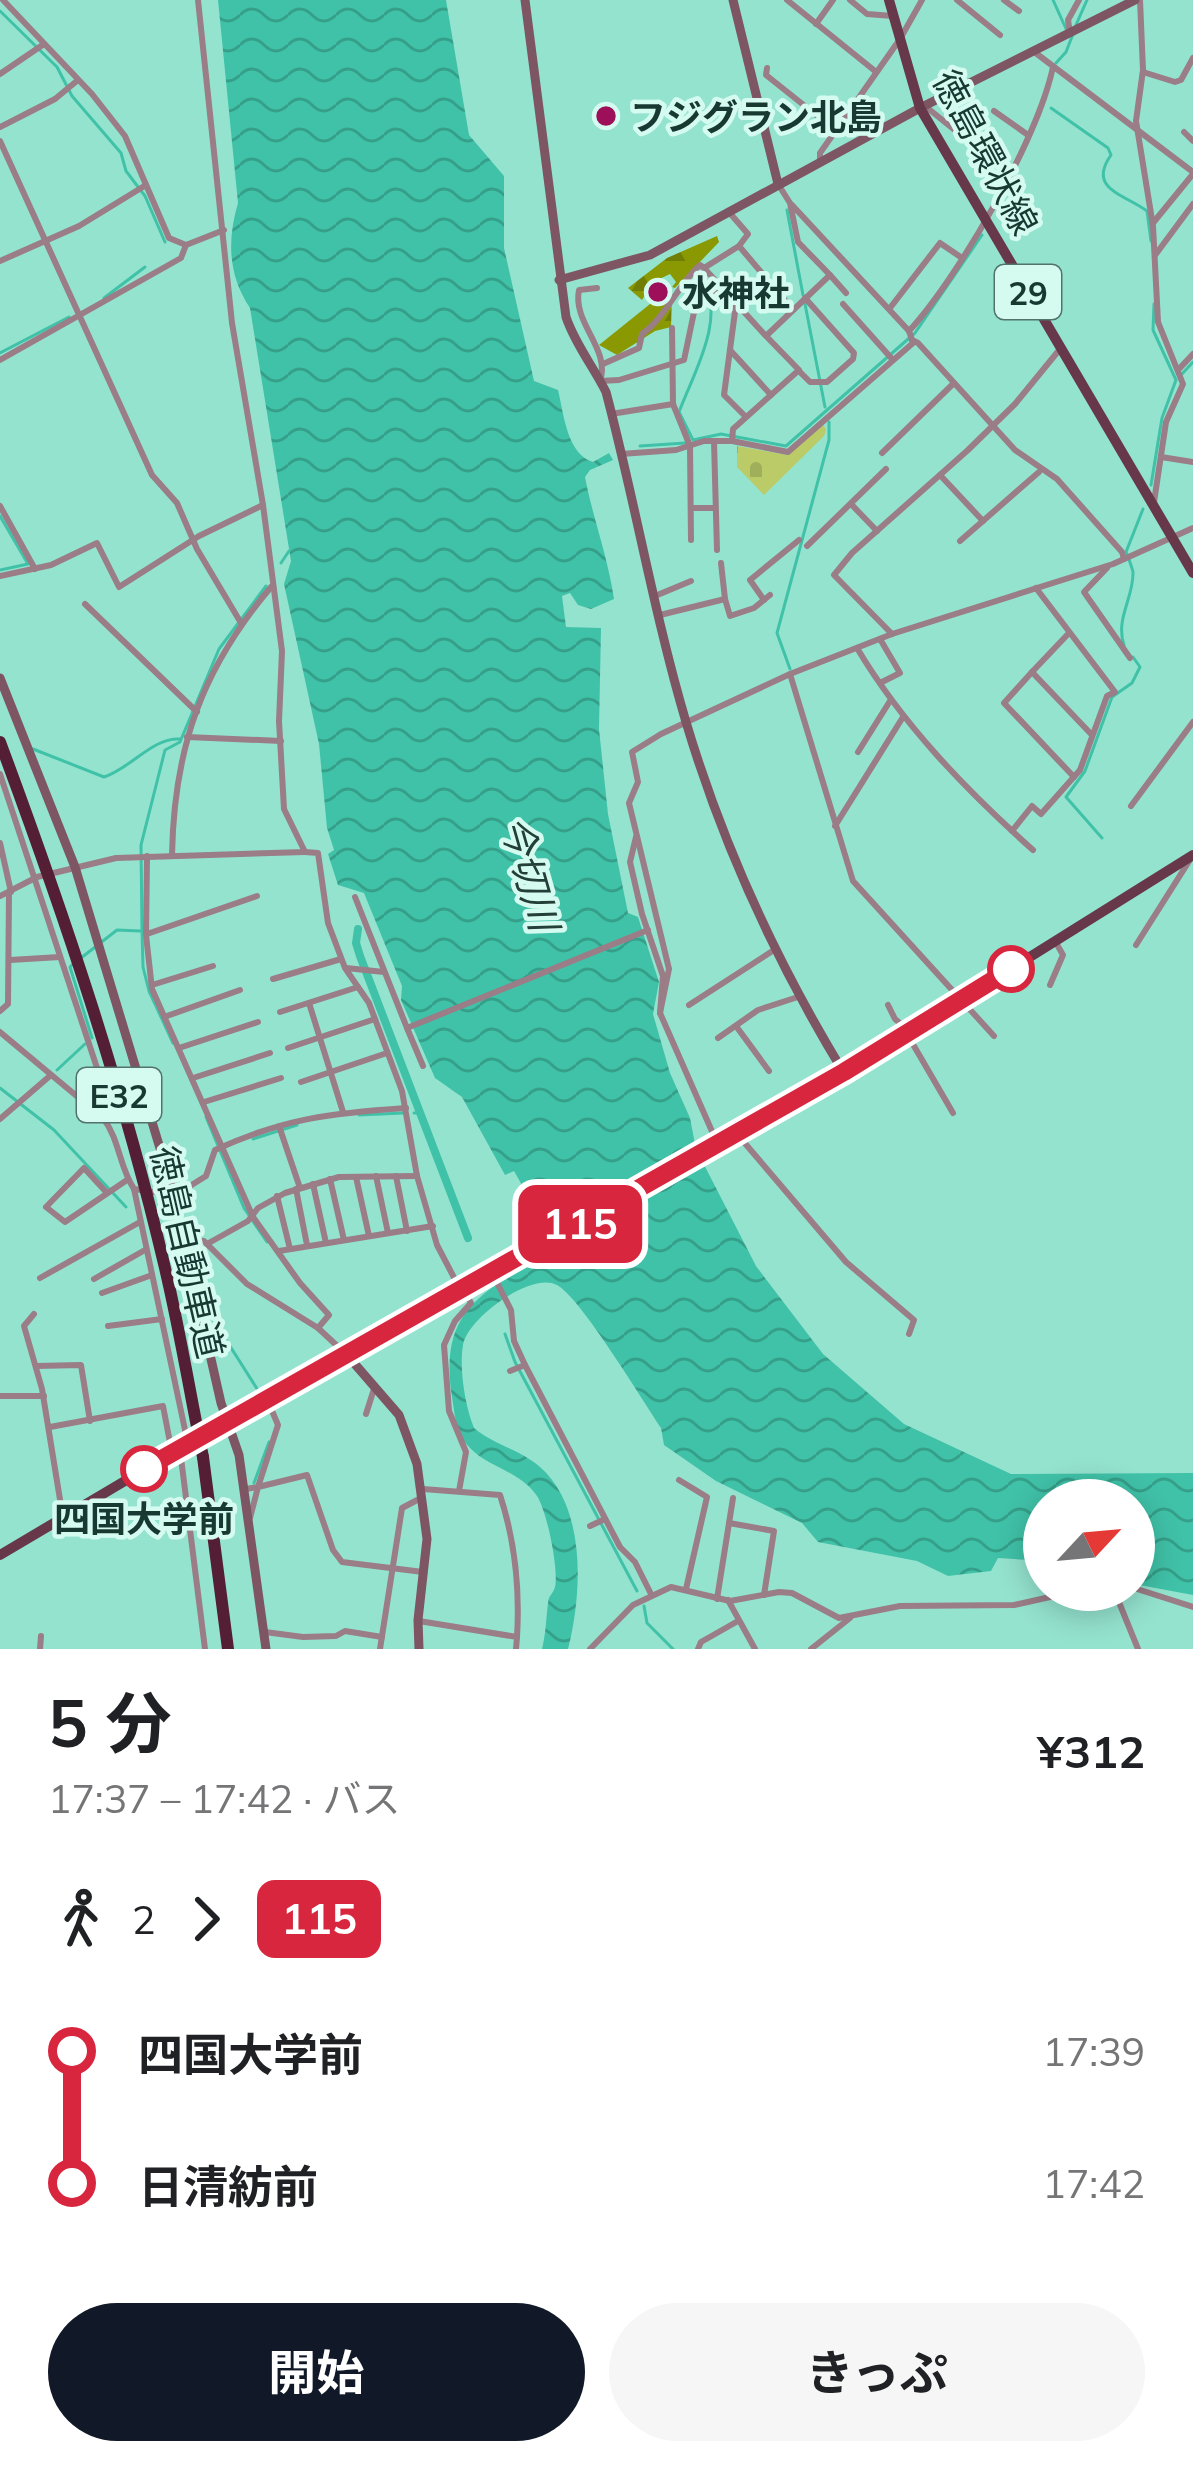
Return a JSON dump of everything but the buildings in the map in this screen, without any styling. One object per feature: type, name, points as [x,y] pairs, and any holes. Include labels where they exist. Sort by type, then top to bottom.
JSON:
[{"type":"highway","name":"徳島自動車道","points":[[0,742],[119,1095],[166,1269],[202,1457],[228,1649]]},
{"type":"main road","name":"徳島環状線","points":[[889,0],[923,107],[1193,573]]},
{"type":"main road","points":[[0,1555],[844,1072],[1193,855]]},
{"type":"street","points":[[3,0],[40,47],[78,80],[125,136],[142,188],[169,238],[186,245],[224,230]]},
{"type":"street","points":[[198,0],[240,387],[263,505],[282,651],[284,809],[305,852]]},
{"type":"street","points":[[525,0],[560,280],[574,341],[600,381],[611,414],[686,722],[774,950],[844,1072]]},
{"type":"street","points":[[734,0],[778,184],[790,202],[993,426],[1040,471],[1057,479],[1124,559]]},
{"type":"street","points":[[787,0],[874,71]]},
{"type":"street","points":[[816,23],[833,0]]},
{"type":"street","points":[[850,0],[867,14],[893,16]]},
{"type":"street","points":[[820,163],[820,153],[922,0]]},
{"type":"street","points":[[957,0],[968,4],[1000,35]]},
{"type":"street","points":[[1074,31],[1068,20],[1078,0]]},
{"type":"street","points":[[560,280],[630,263],[1137,0],[1143,72],[1136,121],[1153,223],[1158,322],[1183,384],[1166,422],[1154,505]]},
{"type":"street","points":[[1009,2],[1018,11]]},
{"type":"street","points":[[0,74],[40,47]]},
{"type":"street","points":[[1033,51],[1140,128],[1193,173],[1153,223]]},
{"type":"street","points":[[1143,72],[1175,82],[1193,58]]},
{"type":"street","points":[[909,331],[962,258],[1009,174],[1046,99],[1053,67]]},
{"type":"street","points":[[767,68],[766,75],[835,130]]},
{"type":"street","points":[[0,127],[78,80]]},
{"type":"street","points":[[923,107],[1009,174]]},
{"type":"street","points":[[994,111],[1028,135]]},
{"type":"street","points":[[1184,132],[1193,141]]},
{"type":"street","points":[[0,141],[152,475],[177,502],[239,621]]},
{"type":"street","points":[[0,261],[44,243],[142,188]]},
{"type":"street","points":[[790,202],[798,242],[846,292]]},
{"type":"street","points":[[1156,254],[1193,204]]},
{"type":"street","points":[[704,268],[739,247],[748,234],[728,212]]},
{"type":"street","points":[[889,310],[940,243],[962,258]]},
{"type":"street","points":[[0,360],[181,258],[186,245]]},
{"type":"street","points":[[739,247],[793,310]]},
{"type":"street","points":[[603,364],[639,348],[642,334],[656,324],[664,306],[700,265],[810,382],[826,382],[854,353],[805,298]]},
{"type":"street","points":[[766,335],[830,275]]},
{"type":"street","points":[[597,288],[579,290],[577,298],[584,326],[603,364],[600,381]]},
{"type":"street","points":[[600,381],[684,361],[697,298],[722,288]]},
{"type":"street","points":[[736,304],[724,395],[746,418]]},
{"type":"street","points":[[843,304],[893,360]]},
{"type":"street","points":[[672,328],[673,404],[689,446],[692,540]]},
{"type":"street","points":[[621,454],[714,441],[788,452],[912,340]]},
{"type":"street","points":[[892,634],[835,575],[993,426],[1060,349]]},
{"type":"street","points":[[730,350],[771,394]]},
{"type":"street","points":[[1178,370],[1193,354]]},
{"type":"street","points":[[732,441],[733,429],[799,370]]},
{"type":"street","points":[[882,453],[954,383]]},
{"type":"street","points":[[611,414],[673,404]]},
{"type":"street","points":[[714,441],[717,550]]},
{"type":"street","points":[[1161,457],[1193,462]]},
{"type":"street","points":[[807,546],[886,469]]},
{"type":"street","points":[[960,541],[1040,471]]},
{"type":"street","points":[[940,475],[982,521]]},
{"type":"street","points":[[851,504],[877,531]]},
{"type":"street","points":[[0,576],[35,569],[97,543],[119,587],[194,540],[263,505]]},
{"type":"street","points":[[0,506],[35,569]]},
{"type":"street","points":[[691,508],[714,508]]},
{"type":"street","points":[[660,1013],[669,969],[628,803],[638,782],[632,752],[686,722],[857,647],[1109,565],[1193,528]]},
{"type":"street","points":[[721,563],[730,616],[754,608],[767,597],[750,580],[799,540]]},
{"type":"street","points":[[1109,565],[1084,592],[1130,658]]},
{"type":"street","points":[[656,596],[691,580]]},
{"type":"street","points":[[172,855],[187,737],[195,710],[239,621],[272,586]]},
{"type":"street","points":[[1012,831],[1032,806],[1041,814],[1068,791],[1081,770],[1107,696],[1114,692],[1036,588]]},
{"type":"street","points":[[660,615],[724,599]]},
{"type":"street","points":[[85,604],[195,710]]},
{"type":"street","points":[[1070,633],[1004,703],[1074,777]]},
{"type":"street","points":[[878,684],[900,674],[880,638]]},
{"type":"street","points":[[857,647],[903,717],[1033,850]]},
{"type":"street","points":[[1032,672],[1092,735]]},
{"type":"street","points":[[790,674],[853,881],[994,1036]]},
{"type":"street","points":[[0,678],[100,943],[173,1192],[228,1421],[253,1488]]},
{"type":"street","points":[[858,752],[890,700]]},
{"type":"street","points":[[835,827],[903,717]]},
{"type":"street","points":[[1131,806],[1193,722]]},
{"type":"street","points":[[871,731],[885,742]]},
{"type":"street","points":[[187,737],[281,741]]},
{"type":"street","points":[[0,774],[37,877],[109,1124],[134,1190],[162,1319],[206,1649]]},
{"type":"street","points":[[636,832],[630,862],[663,976],[660,1013],[716,1146]]},
{"type":"street","points":[[0,842],[10,960],[8,1004],[0,1011]]},
{"type":"street","points":[[7,894],[37,877],[143,856],[318,853],[328,923],[345,968],[375,1019],[406,1108],[417,1176],[437,1245],[471,1303],[455,1321],[444,1345],[449,1411],[466,1452],[459,1491]]},
{"type":"street","points":[[1136,945],[1193,855]]},
{"type":"street","points":[[143,856],[152,985],[251,1219],[329,1315],[318,1328]]},
{"type":"street","points":[[146,934],[256,896]]},
{"type":"street","points":[[356,897],[423,1066]]},
{"type":"street","points":[[409,1027],[647,931]]},
{"type":"street","points":[[1050,986],[1063,955],[1055,941]]},
{"type":"street","points":[[689,1005],[774,950]]},
{"type":"street","points":[[10,960],[60,957]]},
{"type":"street","points":[[273,980],[341,959]]},
{"type":"street","points":[[152,985],[213,966]]},
{"type":"street","points":[[345,968],[384,971]]},
{"type":"street","points":[[280,1012],[358,986]]},
{"type":"street","points":[[164,1017],[240,989]]},
{"type":"street","points":[[718,1039],[758,1010],[798,997]]},
{"type":"street","points":[[309,1003],[343,1112]]},
{"type":"street","points":[[888,1005],[892,1020],[908,1033],[953,1113]]},
{"type":"street","points":[[288,1048],[375,1019]]},
{"type":"street","points":[[179,1048],[258,1022]]},
{"type":"street","points":[[736,1026],[769,1071]]},
{"type":"street","points":[[0,1032],[109,1124]]},
{"type":"street","points":[[193,1078],[269,1053]]},
{"type":"street","points":[[301,1082],[387,1053]]},
{"type":"street","points":[[0,1119],[51,1075]]},
{"type":"street","points":[[204,1102],[281,1078]]},
{"type":"street","points":[[134,1190],[173,1192],[206,1176],[219,1148],[321,1113],[406,1108]]},
{"type":"street","points":[[280,1129],[308,1246]]},
{"type":"street","points":[[737,1134],[847,1262],[914,1320],[909,1334]]},
{"type":"street","points":[[110,1191],[84,1168],[46,1207],[65,1222],[128,1180]]},
{"type":"street","points":[[376,1176],[388,1234]]},
{"type":"street","points":[[396,1176],[406,1231]]},
{"type":"street","points":[[207,1244],[251,1219],[258,1208],[277,1196],[313,1184],[356,1177],[417,1176]]},
{"type":"street","points":[[356,1177],[369,1236]]},
{"type":"street","points":[[330,1179],[344,1240]]},
{"type":"street","points":[[313,1184],[326,1243]]},
{"type":"street","points":[[277,1196],[290,1249]]},
{"type":"street","points":[[40,1278],[140,1222]]},
{"type":"street","points":[[279,1251],[433,1226]]},
{"type":"street","points":[[184,1240],[200,1239],[248,1284],[318,1328],[404,1423],[423,1493],[427,1539],[419,1649],[433,1649]]},
{"type":"street","points":[[94,1279],[145,1250]]},
{"type":"street","points":[[102,1293],[152,1275]]},
{"type":"street","points":[[494,1276],[514,1319],[518,1368],[598,1522],[651,1594]]},
{"type":"street","points":[[34,1314],[24,1325],[44,1396],[63,1518]]},
{"type":"street","points":[[108,1326],[162,1319]]},
{"type":"street","points":[[36,1366],[81,1365],[90,1421]]},
{"type":"street","points":[[365,1414],[375,1388]]},
{"type":"street","points":[[0,1396],[44,1396]]},
{"type":"street","points":[[266,1649],[250,1518],[253,1488],[278,1425],[267,1399]]},
{"type":"street","points":[[50,1427],[163,1406],[180,1448]]},
{"type":"street","points":[[253,1488],[308,1474],[332,1550],[342,1562],[423,1572]]},
{"type":"street","points":[[679,1480],[707,1497],[686,1589]]},
{"type":"street","points":[[380,1649],[402,1508],[423,1493],[459,1491],[500,1495],[516,1565],[516,1649]]},
{"type":"street","points":[[717,1599],[734,1498]]},
{"type":"street","points":[[729,1523],[774,1532],[764,1595]]},
{"type":"street","points":[[590,1649],[618,1618],[651,1594],[670,1587],[728,1600],[792,1593],[828,1616],[850,1618]]},
{"type":"street","points":[[1155,1595],[1193,1607]]},
{"type":"street","points":[[728,1600],[755,1649]]},
{"type":"street","points":[[812,1649],[850,1618],[879,1608],[944,1603],[998,1606],[1023,1601]]},
{"type":"street","points":[[1123,1611],[1138,1649]]},
{"type":"street","points":[[418,1620],[517,1637]]},
{"type":"street","points":[[698,1649],[701,1642],[738,1621]]},
{"type":"street","points":[[265,1632],[303,1637],[336,1636],[345,1631],[382,1637]]},
{"type":"street","points":[[40,1649],[41,1636]]},
{"type":"green space","points":[[717,236],[719,242],[675,288],[670,274],[653,282],[642,300],[628,288],[667,258]]},
{"type":"green space","points":[[672,295],[671,327],[655,331],[617,355],[599,345],[655,300],[662,302]]},
{"type":"green space","points":[[823,425],[824,436],[764,495],[737,467],[737,446],[788,455]]},
{"type":"water","name":"今切川","points":[[218,0],[446,0],[469,135],[504,176],[504,248],[534,381],[558,390],[568,432],[584,458],[593,462],[609,453],[613,460],[585,477],[614,599],[591,609],[578,605],[570,593],[562,596],[566,627],[601,628],[599,729],[608,814],[628,913],[638,917],[659,982],[653,1014],[670,1073],[690,1118],[696,1149],[756,1266],[823,1354],[904,1424],[1011,1474],[1193,1473],[1193,1595],[1155,1588],[1155,1479],[1023,1479],[1023,1560],[998,1558],[991,1571],[948,1576],[917,1561],[818,1542],[802,1523],[716,1481],[664,1445],[661,1428],[595,1328],[567,1293],[546,1282],[517,1291],[488,1311],[467,1334],[462,1365],[474,1428],[540,1467],[555,1484],[573,1528],[578,1578],[568,1649],[542,1649],[548,1600],[556,1579],[545,1514],[530,1488],[465,1443],[455,1418],[450,1369],[452,1345],[468,1309],[500,1282],[544,1257],[549,1233],[514,1171],[505,1175],[462,1097],[435,1078],[401,1000],[402,986],[364,893],[338,885],[328,854],[334,850],[327,828],[319,744],[284,584],[291,561],[250,308],[237,283],[232,257],[238,203]]},
{"type":"waterway","points":[[1053,0],[1067,31]]},
{"type":"waterway","points":[[1076,25],[1087,0]]},
{"type":"waterway","points":[[0,11],[57,67],[72,96],[121,153],[165,242]]},
{"type":"waterway","points":[[1056,63],[1073,34]]},
{"type":"waterway","points":[[1051,108],[1108,148],[1106,183],[1147,211],[1151,241]]},
{"type":"waterway","points":[[787,210],[803,295]]},
{"type":"waterway","points":[[701,276],[711,308],[710,326],[679,412],[693,440],[721,434],[786,446],[915,333],[982,235]]},
{"type":"waterway","points":[[104,298],[145,267]]},
{"type":"waterway","points":[[805,304],[825,407]]},
{"type":"waterway","points":[[1151,485],[1162,418],[1176,380],[1153,330],[1154,304]]},
{"type":"waterway","points":[[0,353],[69,317]]},
{"type":"waterway","points":[[1181,375],[1193,362]]},
{"type":"waterway","points":[[790,669],[777,633],[829,440],[829,422]]},
{"type":"waterway","points":[[640,446],[685,443]]},
{"type":"waterway","points":[[1124,645],[1122,626],[1133,572],[1126,552],[1143,509]]},
{"type":"waterway","points":[[0,516],[28,564],[0,570]]},
{"type":"waterway","points":[[281,563],[289,551]]},
{"type":"waterway","points":[[173,1043],[143,967],[141,845],[165,750],[180,742],[219,649],[266,586]]},
{"type":"waterway","points":[[1102,838],[1066,797],[1085,771],[1112,697],[1132,683],[1140,667],[1133,657]]},
{"type":"waterway","points":[[33,749],[104,777],[160,743],[180,739]]},
{"type":"waterway","points":[[358,929],[360,956],[468,1238]]},
{"type":"waterway","points":[[81,958],[117,930],[140,931]]},
{"type":"waterway","points":[[74,963],[70,967],[92,1038]]},
{"type":"waterway","points":[[57,1070],[85,1044]]},
{"type":"waterway","points":[[0,1088],[54,1130],[126,1207]]},
{"type":"waterway","points":[[359,1115],[403,1113]]},
{"type":"waterway","points":[[206,1117],[244,1208],[267,1242]]},
{"type":"waterway","points":[[253,1139],[297,1125]]},
{"type":"waterway","points":[[209,1313],[261,1395]]},
{"type":"waterway","points":[[505,1334],[515,1362],[637,1591]]},
{"type":"waterway","points":[[254,1483],[269,1442]]},
{"type":"waterway","points":[[644,1606],[647,1623],[673,1649]]},
{"type":"bus line","name":"115","points":[[144,1469],[844,1072],[1011,969]]},
{"type":"place","name":"フジグラン北島","points":[[606,116]]},
{"type":"place","name":"水神社","points":[[658,292]]},
{"type":"place","name":"四国大学前","points":[[144,1469]]}]
